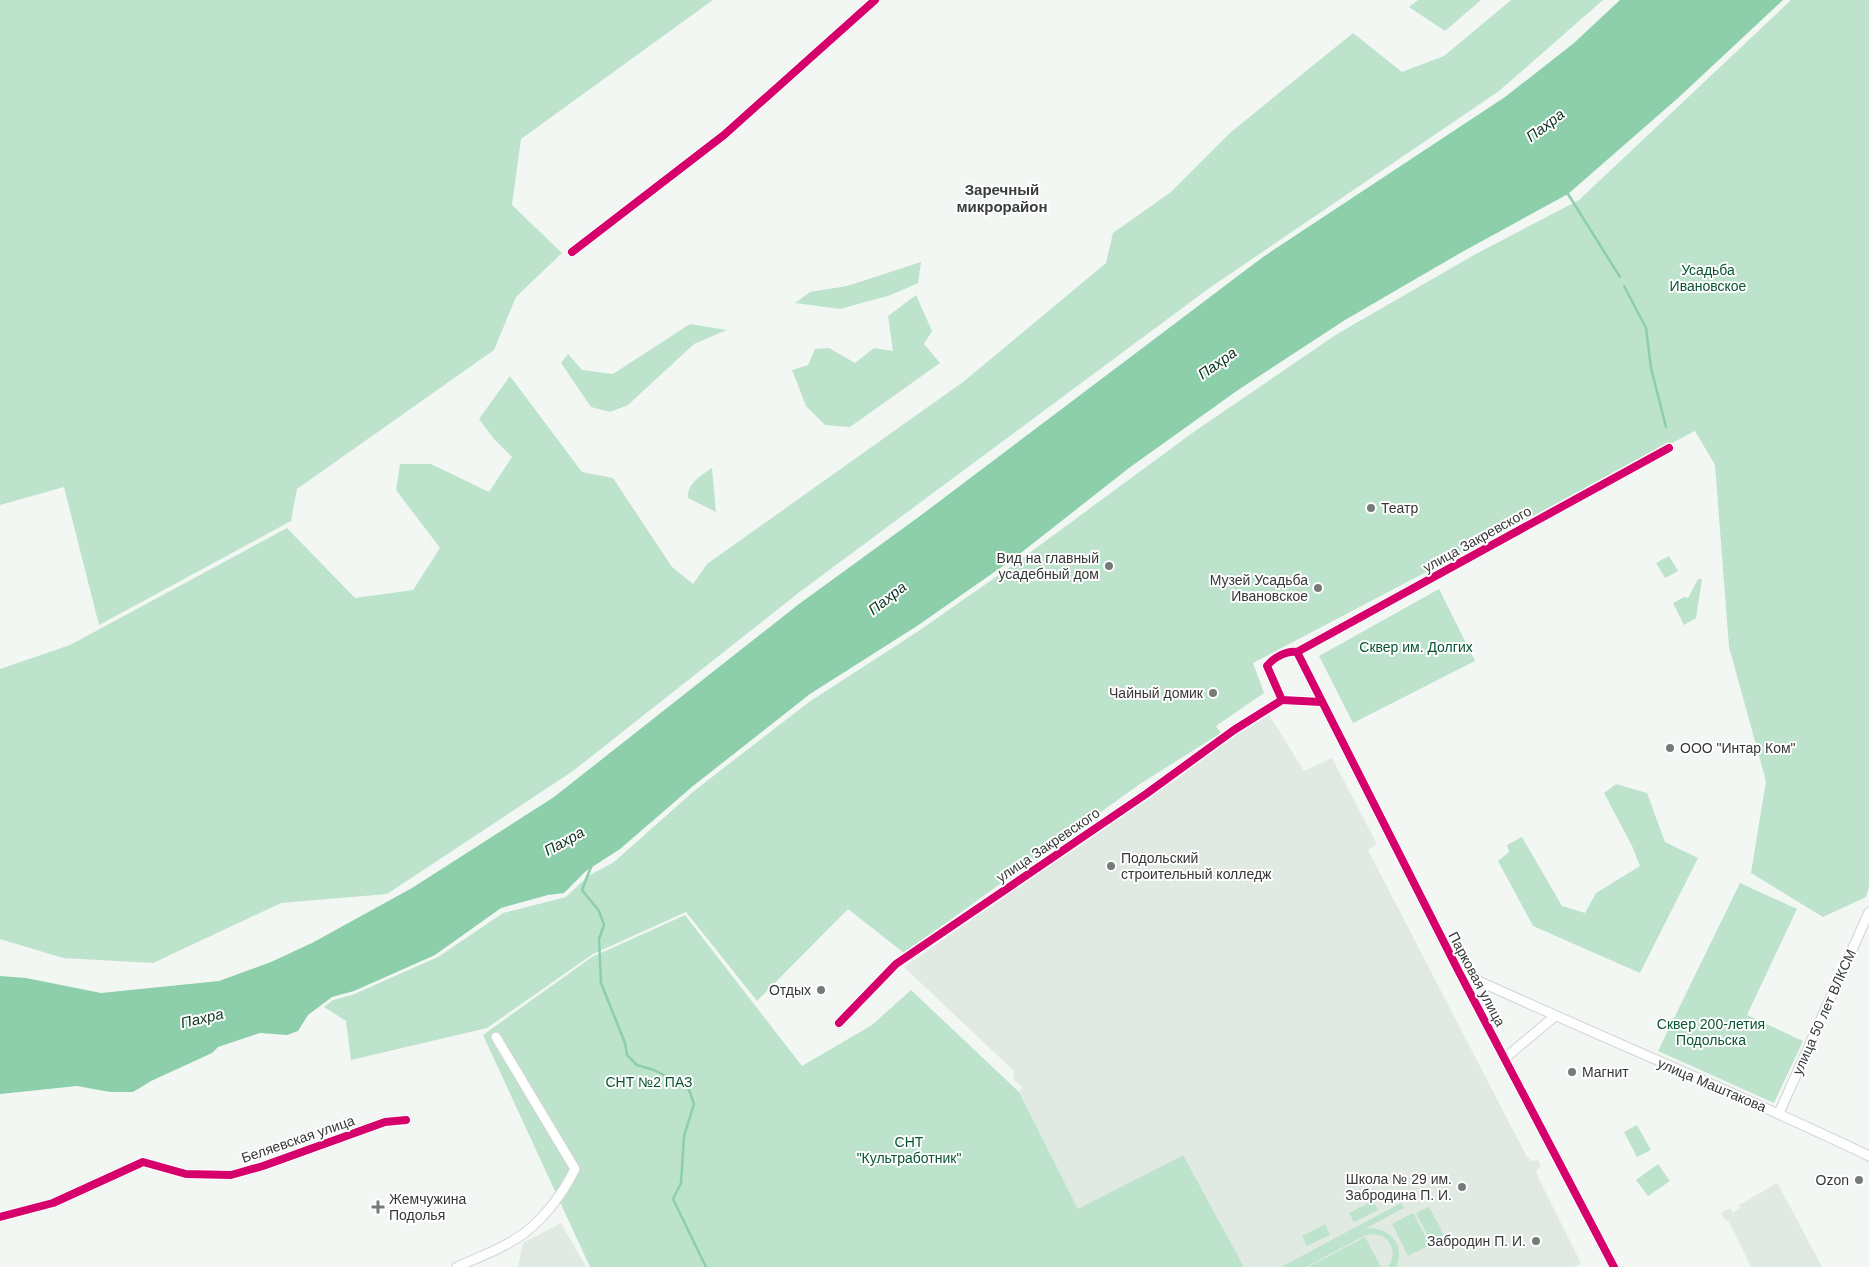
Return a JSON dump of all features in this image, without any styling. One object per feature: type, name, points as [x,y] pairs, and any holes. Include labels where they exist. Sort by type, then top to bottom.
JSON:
[{"type":"street","points":[[572,252],[724,134],[875,0]]},
{"type":"street","name":"улица Закревского","points":[[1297,652],[1669,448]]},
{"type":"street","points":[[1297,652],[1291,651],[1271,660],[1267,666],[1282,700],[1321,702]]},
{"type":"street","name":"Парковая улица","points":[[1297,652],[1459,972],[1614,1267]]},
{"type":"street","name":"улица Закревского","points":[[839,1023],[896,964],[1282,700]]},
{"type":"street","name":"улица 50 лет ВЛКСМ","points":[[1779,1113],[1869,912]]},
{"type":"street","name":"улица Маштакова","points":[[1459,972],[1554,1016],[1779,1113],[1869,1156]]},
{"type":"street","points":[[1505,1058],[1554,1016]]},
{"type":"street","points":[[457,1267],[515,1240],[540,1218],[565,1189],[575,1169],[496,1037]]},
{"type":"street","name":"Беляевская улица","points":[[0,1217],[53,1203],[143,1162],[186,1174],[232,1175],[263,1166],[384,1122],[406,1120]]},
{"type":"shaded area","points":[[1268,713],[1304,771],[1332,758],[1377,844],[1368,850],[1527,1157],[1532,1161],[1538,1160],[1541,1166],[1536,1171],[1537,1175],[1581,1263],[1574,1267],[1244,1267],[1182,1155],[1078,1210],[1019,1092],[1023,1087],[1013,1080],[1014,1071],[904,967]]},
{"type":"shaded area","points":[[1777,1183],[1822,1267],[1751,1267],[1728,1220],[1726,1221],[1721,1213],[1730,1208],[1733,1212],[1740,1208],[1739,1205]]},
{"type":"shaded area","points":[[561,1223],[586,1267],[518,1267],[523,1243]]},
{"type":"green space","points":[[0,0],[713,0],[521,139],[512,205],[562,253],[516,297],[494,350],[297,489],[291,521],[99,625],[64,487],[0,505]]},
{"type":"green space","points":[[1418,0],[1481,0],[1445,31],[1409,7]]},
{"type":"green space","points":[[1511,0],[1603,0],[1499,91],[1208,289],[801,591],[573,771],[387,894],[281,903],[153,963],[63,958],[0,939],[0,669],[70,645],[287,528],[355,598],[413,590],[440,548],[396,490],[400,464],[431,464],[489,492],[512,457],[494,439],[479,419],[510,376],[582,472],[613,478],[672,567],[693,584],[707,564],[963,382],[1106,263],[1113,233],[1171,192],[1231,132],[1353,33],[1402,72],[1444,56]]},
{"type":"green space","name":"Усадьба Ивановское","points":[[1791,0],[1869,0],[1869,887],[1866,897],[1823,917],[1751,873],[1766,781],[1729,647],[1715,465],[1695,431],[1253,663],[1264,693],[1216,726],[1221,733],[1140,784],[904,953],[848,909],[757,1001],[686,912],[593,954],[487,1028],[351,1060],[346,1021],[324,1007],[333,1000],[352,995],[438,957],[503,913],[566,897],[588,876],[614,862],[694,791],[809,702],[917,632],[1013,565],[1195,431],[1337,334],[1474,255],[1579,200]]},
{"type":"green space","points":[[921,262],[918,283],[891,295],[840,309],[795,303],[810,292],[847,286]]},
{"type":"green space","points":[[916,295],[932,331],[924,344],[940,363],[850,427],[825,425],[806,406],[792,370],[808,365],[815,349],[829,348],[855,363],[874,348],[893,351],[888,316]]},
{"type":"green space","points":[[690,324],[727,330],[694,344],[628,405],[610,412],[591,407],[561,363],[568,354],[582,370],[613,374]]},
{"type":"green space","points":[[712,468],[716,512],[688,498],[688,493],[693,484]]},
{"type":"green space","points":[[1669,556],[1678,571],[1665,578],[1656,563]]},
{"type":"green space","points":[[1698,579],[1702,579],[1696,618],[1684,625],[1673,603],[1684,597],[1688,598]]},
{"type":"green space","name":"Сквер им. Долгих","points":[[1439,589],[1475,661],[1353,723],[1319,656]]},
{"type":"green space","points":[[1616,784],[1647,793],[1665,842],[1698,858],[1640,973],[1533,926],[1498,861],[1509,852],[1507,845],[1522,837],[1562,906],[1585,913],[1596,893],[1640,866],[1632,846],[1604,793]]},
{"type":"green space","name":"Сквер 200-летия Подольска","points":[[1740,883],[1797,909],[1747,1015],[1803,1041],[1774,1103],[1658,1051]]},
{"type":"green space","points":[[685,915],[802,1066],[872,1025],[911,990],[1019,1092],[1078,1209],[1183,1155],[1244,1267],[590,1267],[483,1035],[592,957]]},
{"type":"green space","points":[[1637,1125],[1651,1150],[1637,1157],[1624,1132]]},
{"type":"green space","points":[[1658,1164],[1670,1181],[1648,1196],[1636,1180]]},
{"type":"green space","points":[[1373,1201],[1378,1210],[1354,1222],[1349,1213]]},
{"type":"green space","points":[[1401,1203],[1404,1208],[1366,1228],[1382,1230],[1397,1244],[1399,1259],[1396,1267],[1388,1267],[1393,1253],[1389,1242],[1378,1235],[1372,1234],[1364,1236],[1306,1267],[1281,1267]]},
{"type":"green space","points":[[1429,1207],[1444,1235],[1431,1242],[1416,1213]]},
{"type":"green space","points":[[1413,1213],[1430,1245],[1408,1256],[1392,1224]]},
{"type":"green space","points":[[1325,1224],[1330,1235],[1307,1246],[1302,1236]]},
{"type":"green space","points":[[1365,1237],[1381,1267],[1308,1267]]},
{"type":"water","name":"Пахра","points":[[1620,0],[1783,0],[1678,98],[1568,194],[1462,252],[1345,320],[1238,390],[1129,468],[1013,559],[917,626],[810,694],[693,786],[620,849],[586,871],[564,893],[548,895],[501,908],[435,955],[354,991],[332,997],[308,1015],[298,1031],[287,1035],[260,1033],[218,1047],[212,1053],[151,1081],[133,1092],[110,1092],[77,1086],[0,1094],[0,976],[26,978],[101,993],[219,981],[271,962],[312,943],[412,888],[554,797],[799,604],[920,516],[1263,257],[1505,97],[1574,43]]},
{"type":"waterway","points":[[1568,194],[1620,277]]},
{"type":"waterway","points":[[1624,286],[1646,328],[1651,368],[1666,427]]},
{"type":"waterway","points":[[591,867],[582,890],[599,911],[604,925],[599,939],[601,983],[625,1043],[627,1055],[637,1065],[654,1070],[688,1087],[694,1104],[684,1136],[681,1183],[673,1199],[706,1267]]},
{"type":"cycle path","points":[[572,252],[724,135],[875,0]]},
{"type":"cycle path","points":[[1297,652],[1669,448]]},
{"type":"cycle path","points":[[1321,702],[1282,700],[1267,666],[1280,655],[1297,652],[1459,972],[1614,1267]]},
{"type":"cycle path","points":[[839,1023],[896,964],[1146,794],[1234,730],[1282,700]]},
{"type":"cycle path","points":[[0,1217],[53,1203],[143,1162],[186,1174],[231,1175],[263,1166],[385,1122],[406,1120]]},
{"type":"place","name":"Театр","points":[[1371,508]]},
{"type":"place","name":"Вид на главный усадебный дом","points":[[1109,566]]},
{"type":"place","name":"Музей Усадьба Ивановское","points":[[1318,588]]},
{"type":"place","name":"Чайный домик","points":[[1213,693]]},
{"type":"place","name":"ООО \"Интар Ком\"","points":[[1670,748]]},
{"type":"place","name":"Подольский строительный колледж","points":[[1111,866]]},
{"type":"place","name":"Отдых","points":[[821,990]]},
{"type":"place","name":"Магнит","points":[[1572,1072]]},
{"type":"place","name":"Ozon","points":[[1859,1180]]},
{"type":"place","name":"Школа № 29 им. Забродина П. И.","points":[[1462,1187]]},
{"type":"place","name":"Жемчужина Подолья","points":[[378,1207]]},
{"type":"place","name":"Забродин П. И.","points":[[1536,1241]]},
{"type":"district","name":"Заречный микрорайон","points":[[1002,198]]},
{"type":"park label","name":"СНТ №2 ПАЗ","points":[[649,1082]]},
{"type":"park label","name":"СНТ \"Культработник\"","points":[[909,1150]]}]
